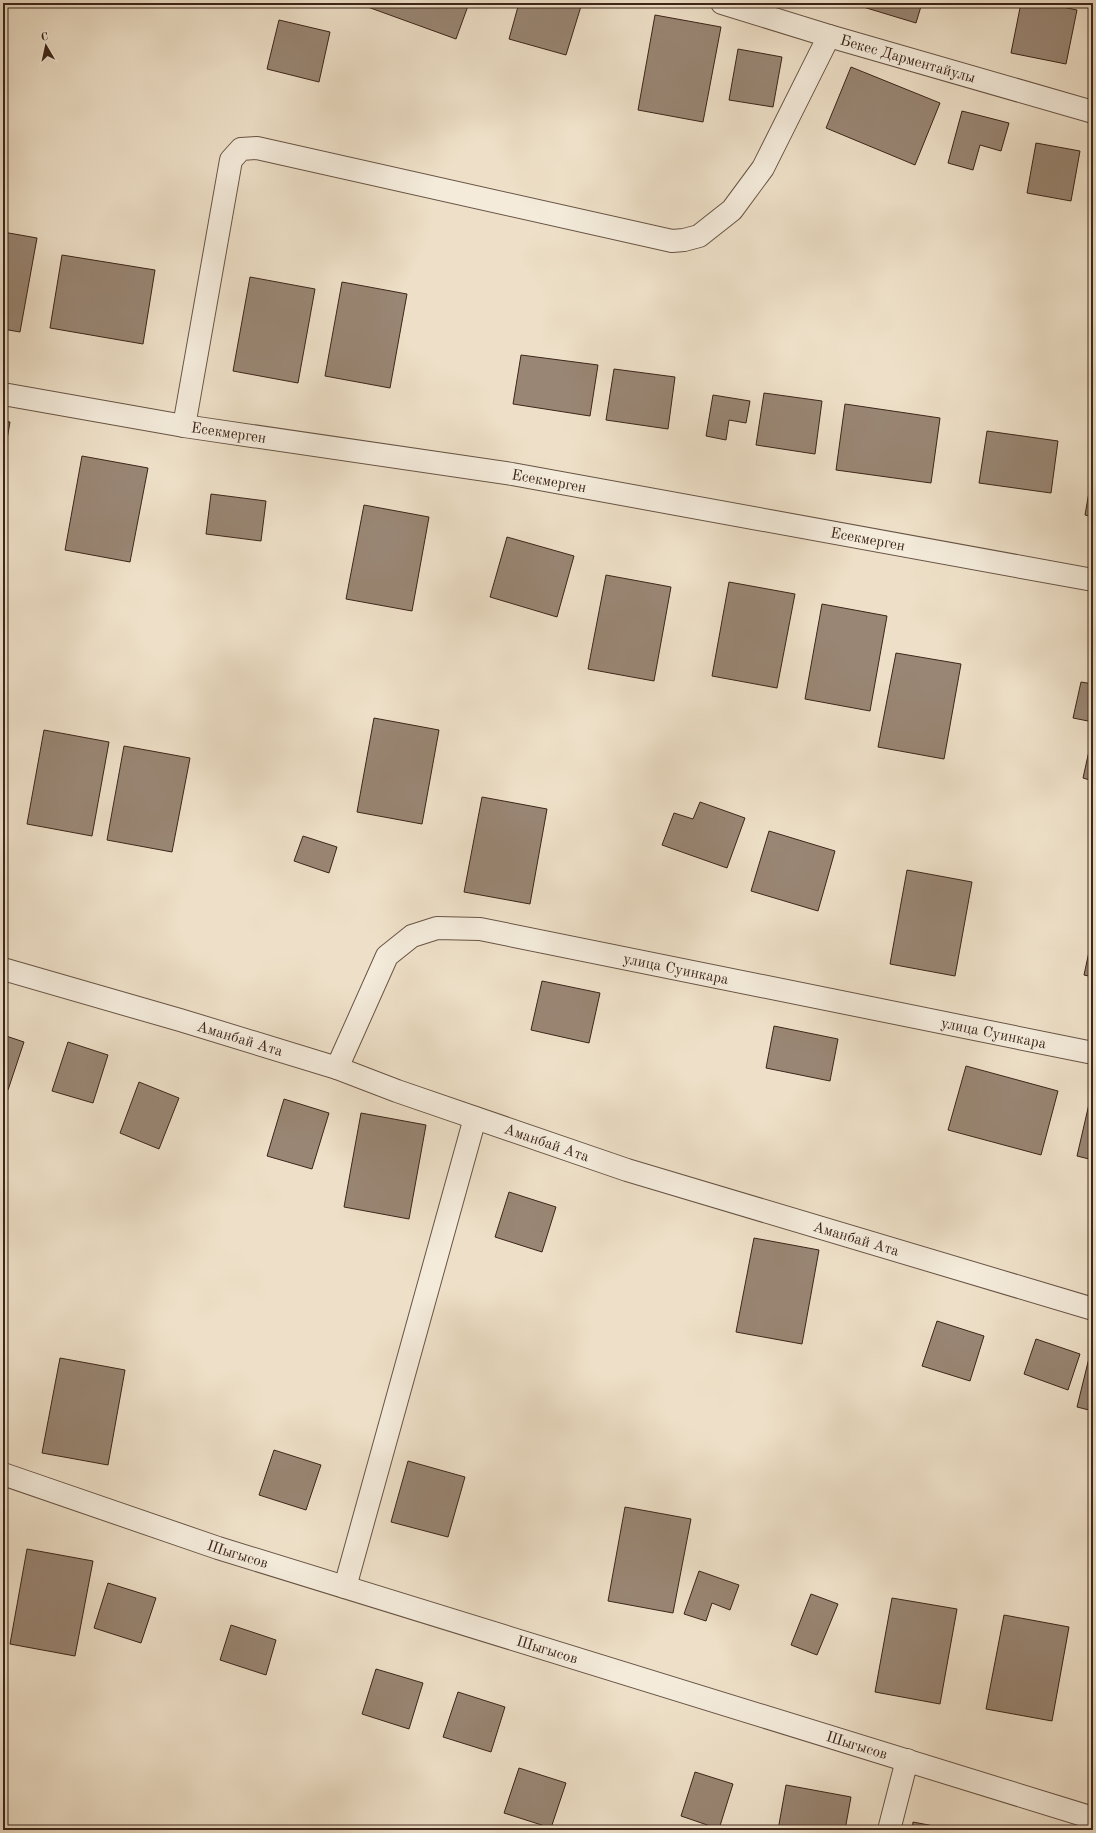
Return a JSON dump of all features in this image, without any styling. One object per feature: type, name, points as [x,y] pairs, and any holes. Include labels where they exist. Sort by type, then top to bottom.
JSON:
[{"type":"street","name":"Бекес Дарментайулы","points":[[722,3],[829,36],[1093,112]]},
{"type":"street","points":[[184,426],[231,160],[241,149],[257,148],[672,241],[684,240],[698,236],[732,210],[763,168],[829,36]]},
{"type":"street","name":"Eсекмерген","points":[[3,394],[184,426],[512,474],[1093,580]]},
{"type":"street","name":"улица Суинкара","points":[[337,1068],[386,956],[412,936],[437,928],[480,929],[1093,1053]]},
{"type":"street","name":"Аманбай Ата","points":[[3,969],[180,1020],[337,1068],[397,1092],[627,1170],[1093,1309]]},
{"type":"street","points":[[345,1586],[475,1118]]},
{"type":"street","name":"Шыгысов","points":[[3,1474],[218,1548],[1093,1818]]},
{"type":"street","points":[[888,1830],[907,1760]]},
{"type":"building","points":[[366,3],[469,3],[456,39],[365,6]]},
{"type":"building","points":[[519,3],[582,3],[566,55],[509,39]]},
{"type":"building","points":[[850,3],[922,3],[916,23]]},
{"type":"building","points":[[1021,3],[1044,3],[1077,10],[1066,64],[1011,53]]},
{"type":"building","points":[[655,15],[721,27],[703,122],[638,110]]},
{"type":"building","points":[[279,20],[330,32],[319,82],[267,69]]},
{"type":"building","points":[[738,49],[782,57],[773,107],[729,100]]},
{"type":"building","points":[[851,67],[940,103],[915,165],[826,128]]},
{"type":"building","points":[[962,111],[1009,123],[1001,151],[980,145],[973,170],[948,163]]},
{"type":"building","points":[[1036,143],[1080,151],[1071,201],[1027,193]]},
{"type":"building","points":[[3,232],[37,238],[20,332],[3,329]]},
{"type":"building","points":[[62,255],[155,270],[143,344],[50,328]]},
{"type":"building","points":[[250,277],[315,289],[298,383],[233,371]]},
{"type":"building","points":[[342,282],[407,294],[390,388],[325,376]]},
{"type":"building","points":[[521,355],[598,365],[590,416],[513,404]]},
{"type":"building","points":[[614,369],[675,377],[668,429],[606,420]]},
{"type":"building","points":[[764,393],[822,401],[815,454],[756,445]]},
{"type":"building","points":[[713,395],[750,401],[746,423],[729,420],[726,440],[706,436]]},
{"type":"building","points":[[845,404],[940,418],[931,483],[836,470]]},
{"type":"building","points":[[3,421],[10,422],[3,463]]},
{"type":"building","points":[[987,431],[1058,441],[1051,493],[979,483]]},
{"type":"building","points":[[82,456],[148,468],[130,562],[65,550]]},
{"type":"building","points":[[1093,469],[1093,517],[1085,515]]},
{"type":"building","points":[[211,494],[266,501],[261,541],[206,534]]},
{"type":"building","points":[[364,505],[429,517],[412,611],[346,599]]},
{"type":"building","points":[[507,537],[574,556],[557,617],[490,597]]},
{"type":"building","points":[[606,575],[671,587],[654,681],[588,669]]},
{"type":"building","points":[[729,582],[795,594],[777,688],[712,676]]},
{"type":"building","points":[[822,604],[887,616],[870,711],[805,699]]},
{"type":"building","points":[[896,653],[961,664],[944,759],[878,747]]},
{"type":"building","points":[[1081,682],[1093,684],[1093,722],[1073,718]]},
{"type":"building","points":[[374,718],[439,730],[422,824],[357,812]]},
{"type":"building","points":[[44,730],[109,742],[92,836],[27,824]]},
{"type":"building","points":[[1093,733],[1093,781],[1083,778]]},
{"type":"building","points":[[124,746],[190,758],[172,852],[107,840]]},
{"type":"building","points":[[482,797],[547,809],[530,904],[464,892]]},
{"type":"building","points":[[700,802],[745,818],[727,868],[662,845],[674,813],[693,819]]},
{"type":"building","points":[[769,831],[835,851],[818,911],[751,891]]},
{"type":"building","points":[[303,836],[337,847],[329,873],[294,861]]},
{"type":"building","points":[[907,870],[972,882],[955,976],[890,964]]},
{"type":"building","points":[[1093,933],[1093,977],[1084,975]]},
{"type":"building","points":[[542,981],[600,993],[589,1043],[531,1030]]},
{"type":"building","points":[[774,1026],[838,1039],[830,1081],[766,1068]]},
{"type":"building","points":[[3,1035],[24,1042],[8,1090],[3,1088]]},
{"type":"building","points":[[68,1042],[108,1055],[93,1103],[52,1091]]},
{"type":"building","points":[[966,1066],[1058,1091],[1041,1155],[948,1130]]},
{"type":"building","points":[[139,1082],[179,1098],[159,1149],[120,1133]]},
{"type":"building","points":[[1093,1091],[1093,1160],[1077,1156]]},
{"type":"building","points":[[284,1099],[329,1113],[312,1169],[267,1156]]},
{"type":"building","points":[[361,1113],[426,1125],[409,1219],[344,1207]]},
{"type":"building","points":[[509,1192],[556,1207],[542,1252],[495,1237]]},
{"type":"building","points":[[754,1238],[819,1250],[802,1344],[736,1332]]},
{"type":"building","points":[[937,1321],[984,1336],[970,1381],[922,1366]]},
{"type":"building","points":[[1036,1339],[1080,1354],[1068,1390],[1024,1374]]},
{"type":"building","points":[[1090,1354],[1093,1354],[1093,1411],[1077,1407]]},
{"type":"building","points":[[60,1358],[125,1370],[108,1465],[42,1453]]},
{"type":"building","points":[[274,1450],[321,1465],[306,1510],[259,1495]]},
{"type":"building","points":[[408,1461],[465,1477],[448,1537],[391,1522]]},
{"type":"building","points":[[625,1507],[691,1519],[673,1613],[608,1601]]},
{"type":"building","points":[[27,1549],[93,1561],[75,1656],[10,1644]]},
{"type":"building","points":[[699,1571],[739,1585],[730,1610],[712,1603],[706,1621],[684,1614]]},
{"type":"building","points":[[108,1583],[156,1598],[141,1643],[94,1628]]},
{"type":"building","points":[[811,1594],[838,1604],[817,1655],[791,1645]]},
{"type":"building","points":[[892,1598],[957,1609],[940,1704],[875,1692]]},
{"type":"building","points":[[1004,1615],[1069,1627],[1052,1721],[986,1709]]},
{"type":"building","points":[[231,1625],[276,1640],[266,1675],[220,1660]]},
{"type":"building","points":[[376,1669],[423,1683],[409,1729],[362,1714]]},
{"type":"building","points":[[458,1692],[505,1707],[491,1752],[443,1737]]},
{"type":"building","points":[[519,1768],[566,1783],[551,1828],[504,1813]]},
{"type":"building","points":[[695,1772],[733,1784],[719,1829],[681,1816]]},
{"type":"building","points":[[786,1785],[851,1797],[845,1830],[778,1830]]},
{"type":"building","points":[[913,1822],[955,1830],[912,1830]]}]
